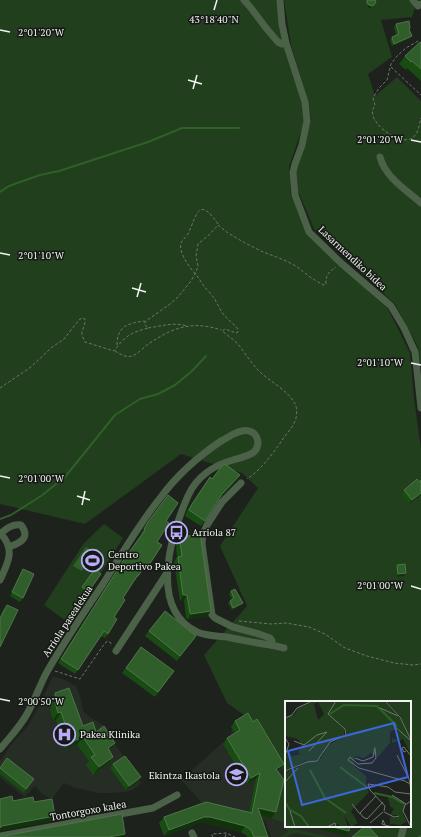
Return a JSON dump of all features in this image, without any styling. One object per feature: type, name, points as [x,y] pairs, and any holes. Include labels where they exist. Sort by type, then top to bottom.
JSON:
[{"type":"street","points":[[244,0],[278,42],[282,44],[286,43]]},
{"type":"street","name":"Lasarmendiko bidea","points":[[280,0],[282,24],[286,43],[305,102],[307,121],[302,145],[294,164],[293,172],[295,195],[310,232],[341,263],[391,306],[404,328],[415,352],[421,408]]},
{"type":"street","points":[[413,0],[420,5]]},
{"type":"street","points":[[380,157],[382,163],[391,176],[421,203]]},
{"type":"street","name":"Arriola pasealekua","points":[[0,749],[29,712],[48,669],[161,496],[185,470],[209,450],[242,430],[250,431],[256,436],[258,447],[246,456],[222,463],[205,474],[193,486],[182,509],[175,530],[167,573],[169,594],[172,605],[178,615],[186,624],[198,632],[210,636],[225,637],[284,648]]},
{"type":"street","points":[[241,483],[222,502],[203,534],[202,544],[212,615],[233,628],[270,638],[272,641],[271,645]]},
{"type":"street","points":[[0,580],[9,560],[10,554],[9,547],[0,534],[9,526],[15,524],[21,525],[25,534],[24,538],[20,542],[9,547]]},
{"type":"street","name":"Arriola pasealekua","points":[[113,648],[167,573]]},
{"type":"street","name":"Tontorgoxo kalea","points":[[0,836],[154,808],[177,795]]},
{"type":"street","points":[[401,837],[404,827]]},
{"type":"path","points":[[418,41],[406,48],[397,56],[391,67],[387,80],[379,88],[373,98],[375,105],[372,111],[374,120],[382,129],[396,138],[405,140],[412,138],[417,132],[421,118]]},
{"type":"path","points":[[391,67],[421,95]]},
{"type":"path","points":[[222,331],[225,329],[236,333],[238,332],[238,329],[225,316],[214,298],[203,286],[185,259],[181,250],[182,240],[187,236],[198,211],[205,210],[218,225],[228,233],[261,251],[296,266],[323,285],[326,284],[325,278],[329,272],[341,263]]},
{"type":"path","points":[[117,347],[117,339],[122,328],[129,324],[146,321],[178,297],[195,274],[198,266],[196,256],[198,244],[218,225]]},
{"type":"path","points":[[0,388],[31,367],[51,348],[64,339],[82,318],[85,319],[86,322],[82,335],[85,342],[126,356],[137,354],[162,335],[181,327],[198,326],[222,331],[237,343],[258,370],[293,401],[297,414],[296,420],[274,451],[258,470],[241,483]]},
{"type":"path","points":[[146,321],[144,324],[148,328]]},
{"type":"path","points":[[114,351],[127,336],[137,331],[173,324],[187,326]]},
{"type":"path","points":[[238,621],[271,624],[286,623],[309,627],[325,634],[345,648],[367,656],[394,663],[413,665],[421,664]]},
{"type":"path","points":[[48,669],[80,679],[105,643],[108,641],[111,643],[113,648]]},
{"type":"path","points":[[225,837],[226,833]]},
{"type":"path","points":[[213,837],[212,834],[226,833],[235,837]]},
{"type":"shaded area","points":[[0,0],[278,0],[302,101],[304,123],[289,167],[291,195],[307,235],[388,309],[410,353],[421,449],[421,837],[375,837],[366,827],[411,827],[411,701],[285,701],[285,770],[281,769],[247,717],[227,703],[204,655],[247,606],[220,546],[258,488],[242,473],[181,454],[85,524],[0,504]]},
{"type":"shaded area","points":[[284,0],[409,0],[415,8],[412,17],[381,20],[392,57],[368,74],[375,96],[397,77],[421,101],[421,369],[418,347],[395,304],[314,229],[298,191],[296,172],[306,142],[311,119],[307,98],[291,45]]},
{"type":"shaded area","name":"Centro Deportivo Pakea","points":[[104,524],[123,538],[69,623],[44,605],[84,543]]},
{"type":"shaded area","points":[[86,547],[95,552],[82,571],[73,566]]},
{"type":"shaded area","name":"Pakea Klinika","points":[[53,676],[63,679],[76,686],[83,711],[102,724],[141,783],[133,790],[125,792],[99,793],[76,788],[64,783],[52,799],[42,794],[35,786],[25,797],[0,778],[0,761],[13,742],[28,726]]},
{"type":"shaded area","name":"Ekintza Ikastola","points":[[247,717],[280,768],[285,770],[285,827],[366,827],[375,837],[271,837],[265,821],[202,803],[181,780],[230,736],[234,723]]},
{"type":"shaded area","points":[[281,782],[285,784],[285,823],[272,819]]},
{"type":"shaded area","points":[[287,827],[331,837],[316,837],[297,833],[286,837],[281,837],[289,831],[286,830]]},
{"type":"building","points":[[367,0],[375,0],[376,2],[372,6],[367,3]]},
{"type":"building","points":[[409,21],[409,29],[412,36],[394,44],[392,37],[399,34],[396,24]]},
{"type":"building","points":[[420,42],[421,43],[421,69],[405,56]]},
{"type":"building","points":[[225,464],[240,475],[222,494],[205,521],[189,510],[210,477],[212,479]]},
{"type":"building","points":[[417,479],[419,482],[421,480],[421,493],[412,500],[404,490]]},
{"type":"building","points":[[168,495],[178,503],[166,521],[169,523],[157,542],[162,545],[149,565],[147,563],[137,576],[123,598],[125,600],[114,617],[117,619],[108,634],[104,631],[78,670],[61,659],[123,561],[145,530],[144,529],[148,522]]},
{"type":"building","points":[[201,534],[211,611],[191,614],[187,595],[183,595],[178,557],[182,556],[180,542],[181,537]]},
{"type":"building","points":[[405,564],[406,573],[398,574],[397,565]]},
{"type":"building","points":[[23,569],[34,574],[23,598],[12,592]]},
{"type":"building","points":[[95,569],[101,574],[88,592],[82,587]]},
{"type":"building","points":[[235,589],[243,603],[233,608],[230,601],[234,598],[231,591]]},
{"type":"building","points":[[7,605],[18,610],[0,647],[0,619]]},
{"type":"building","points":[[165,611],[196,636],[180,656],[149,631]]},
{"type":"building","points":[[141,647],[174,671],[158,692],[126,668]]},
{"type":"building","points":[[69,688],[83,726],[93,722],[96,732],[104,726],[115,743],[108,748],[113,757],[99,767],[91,757],[95,755],[83,737],[71,742],[61,712],[58,713],[55,702],[57,701],[55,693]]},
{"type":"building","points":[[248,713],[253,722],[257,719],[284,764],[276,769],[284,780],[276,812],[258,808],[268,837],[254,837],[251,830],[245,826],[210,817],[204,817],[169,830],[164,817],[206,802],[252,813],[260,773],[251,778],[227,738],[240,730],[235,721]]},
{"type":"building","points":[[125,756],[141,777],[129,786],[113,764]]},
{"type":"building","points":[[7,758],[34,779],[26,789],[0,768]]},
{"type":"building","points":[[12,796],[13,801],[33,797],[34,802],[52,799],[55,816],[2,826],[0,828],[0,799]]},
{"type":"building","points":[[122,814],[125,834],[109,837],[0,837],[0,834],[4,836]]},
{"type":"building","points":[[333,827],[350,827],[349,831]]},
{"type":"building","points":[[364,827],[369,827],[378,837],[352,837]]},
{"type":"waterway","points":[[0,192],[9,186],[40,175],[59,171],[148,142],[182,128],[239,128]]},
{"type":"waterway","points":[[0,519],[11,515],[41,496],[65,477],[115,415],[140,399],[158,394],[175,385],[192,371],[206,356]]},
{"type":"place","name":"Arriola 87","points":[[177,532]]},
{"type":"place","name":"Centro Deportivo Pakea","points":[[92,560]]},
{"type":"place","name":"Pakea Klinika","points":[[64,734]]},
{"type":"place","name":"Ekintza Ikastola","points":[[236,775]]}]
